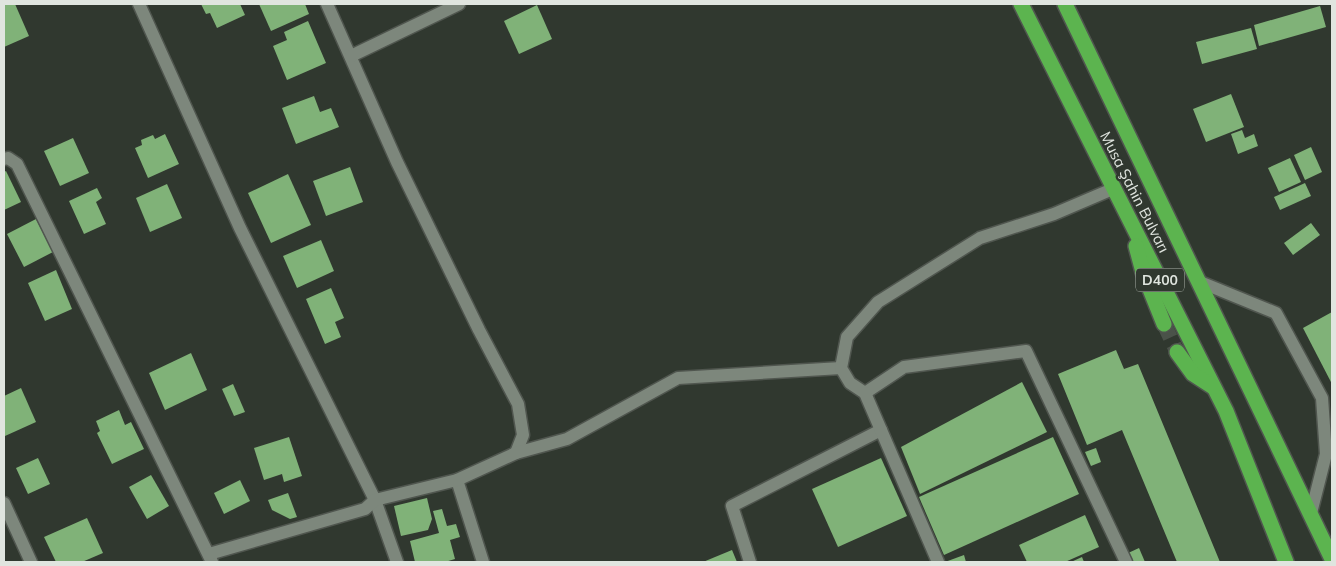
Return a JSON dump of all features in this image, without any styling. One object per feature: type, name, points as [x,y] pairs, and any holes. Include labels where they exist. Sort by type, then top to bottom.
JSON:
[{"type":"highway","name":"Musa Şahin Bulvarı","points":[[1021,4],[1226,411],[1286,562]]},
{"type":"highway","name":"Musa Şahin Bulvarı","points":[[1068,5],[1332,560]]},
{"type":"highway","points":[[1129,218],[1143,272],[1164,324]]},
{"type":"highway","points":[[1177,352],[1193,374],[1214,388]]},
{"type":"street","points":[[139,4],[240,228],[375,500],[397,562]]},
{"type":"street","points":[[328,4],[401,171],[479,330],[518,404],[523,435],[516,453]]},
{"type":"street","points":[[351,56],[459,4]]},
{"type":"street","points":[[4,159],[8,158],[17,164],[210,558],[365,509],[375,500],[457,480],[516,453],[567,439],[678,378],[841,368]]},
{"type":"street","points":[[938,562],[865,393],[850,383],[841,368],[847,337],[878,302],[980,238],[1054,214],[1115,188]]},
{"type":"street","points":[[1200,282],[1276,313],[1322,398],[1326,454],[1311,513]]},
{"type":"street","points":[[865,393],[904,367],[1026,352],[1126,562]]},
{"type":"street","points":[[750,562],[732,506],[881,430]]},
{"type":"street","points":[[457,480],[483,562]]},
{"type":"street","points":[[4,504],[31,562]]},
{"type":"building","points":[[4,4],[15,4],[29,36],[4,47]]},
{"type":"building","points":[[201,4],[240,4],[245,15],[217,28],[210,13],[206,14]]},
{"type":"building","points":[[259,4],[305,4],[309,14],[271,31]]},
{"type":"building","points":[[537,5],[552,39],[519,54],[504,21]]},
{"type":"building","points":[[1320,6],[1326,27],[1259,46],[1254,25]]},
{"type":"building","points":[[308,21],[326,63],[287,80],[273,46],[287,40],[284,32]]},
{"type":"building","points":[[1251,28],[1257,49],[1202,64],[1196,42]]},
{"type":"building","points":[[1231,94],[1244,127],[1206,142],[1193,109]]},
{"type":"building","points":[[314,96],[320,112],[331,108],[339,127],[296,144],[282,108]]},
{"type":"building","points":[[1242,130],[1245,138],[1254,134],[1258,146],[1238,154],[1231,134]]},
{"type":"building","points":[[165,134],[179,164],[148,178],[135,148],[142,145],[141,140],[153,135],[155,139]]},
{"type":"building","points":[[73,138],[89,173],[60,186],[44,151]]},
{"type":"building","points":[[1311,147],[1322,172],[1305,180],[1294,155]]},
{"type":"building","points":[[1290,158],[1301,182],[1279,192],[1268,168]]},
{"type":"building","points":[[350,167],[363,202],[326,216],[313,181]]},
{"type":"building","points":[[6,171],[21,202],[4,210],[4,172]]},
{"type":"building","points":[[288,174],[311,225],[271,243],[248,193]]},
{"type":"building","points":[[1305,183],[1311,196],[1280,210],[1274,197]]},
{"type":"building","points":[[167,184],[182,218],[150,232],[136,198]]},
{"type":"building","points":[[97,188],[102,198],[96,202],[106,224],[84,234],[69,201]]},
{"type":"building","points":[[36,219],[53,252],[24,267],[7,234]]},
{"type":"building","points":[[1311,223],[1320,235],[1293,255],[1284,243]]},
{"type":"building","points":[[321,240],[334,271],[297,288],[283,256]]},
{"type":"building","points":[[56,270],[72,309],[45,321],[28,283]]},
{"type":"building","points":[[331,288],[344,318],[335,322],[341,337],[325,344],[306,299]]},
{"type":"building","points":[[1332,312],[1332,384],[1303,328]]},
{"type":"building","points":[[1116,350],[1124,369],[1138,364],[1220,562],[1177,562],[1122,430],[1087,445],[1058,374]]},
{"type":"building","points":[[191,353],[207,390],[165,410],[149,373]]},
{"type":"building","points":[[1022,382],[1047,432],[920,494],[901,447]]},
{"type":"building","points":[[233,384],[245,412],[234,416],[222,389]]},
{"type":"building","points":[[21,388],[36,422],[5,436],[4,396]]},
{"type":"building","points":[[119,410],[125,425],[131,422],[144,449],[112,464],[97,433],[100,431],[96,421]]},
{"type":"building","points":[[289,437],[302,476],[284,482],[282,474],[264,480],[254,448]]},
{"type":"building","points":[[1053,437],[1079,494],[944,555],[919,497]]},
{"type":"building","points":[[1096,448],[1101,462],[1091,466],[1085,452]]},
{"type":"building","points":[[38,458],[50,484],[28,494],[16,468]]},
{"type":"building","points":[[881,458],[907,516],[838,547],[812,489]]},
{"type":"building","points":[[151,475],[169,506],[147,519],[129,487]]},
{"type":"building","points":[[240,480],[250,501],[224,514],[214,493]]},
{"type":"building","points":[[288,493],[297,517],[290,519],[272,510],[268,500]]},
{"type":"building","points":[[427,498],[432,519],[428,530],[401,536],[394,506]]},
{"type":"building","points":[[442,509],[447,526],[456,524],[460,537],[450,540],[455,559],[445,562],[415,562],[410,541],[439,533],[433,511]]},
{"type":"building","points":[[1085,515],[1099,547],[1065,562],[1027,562],[1019,545]]},
{"type":"building","points":[[87,518],[103,553],[82,562],[56,562],[44,537]]},
{"type":"building","points":[[1139,548],[1145,562],[1130,562],[1126,554]]},
{"type":"building","points":[[732,550],[737,562],[703,562]]},
{"type":"building","points":[[964,555],[966,562],[945,562]]},
{"type":"building","points":[[1082,557],[1084,562],[1071,562]]},
{"type":"tunnel","points":[[1164,324],[1177,352]]}]
